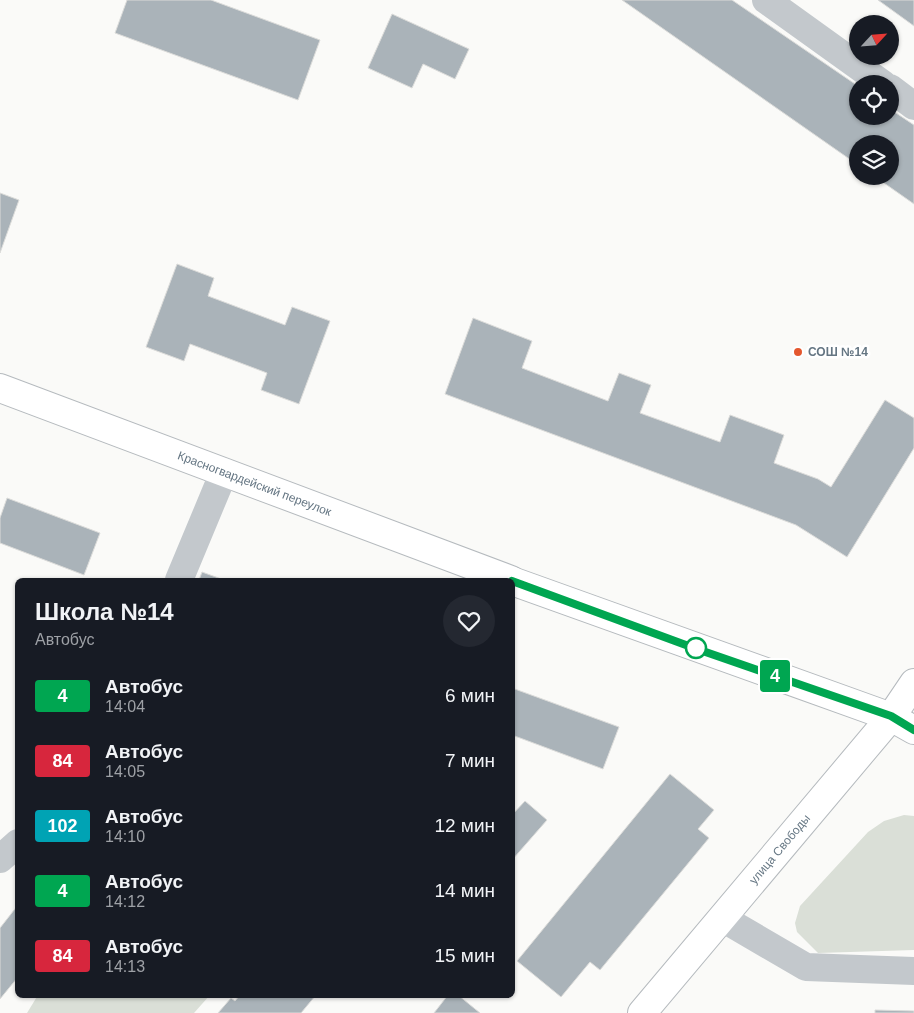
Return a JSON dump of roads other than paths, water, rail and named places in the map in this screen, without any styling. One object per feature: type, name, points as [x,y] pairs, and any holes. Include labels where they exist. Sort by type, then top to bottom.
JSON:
[{"type":"main road","name":"Красногвардейский переулок","points":[[0,388],[507,578]]},
{"type":"main road","name":"Красногвардейский переулок","points":[[515,581],[694,648],[891,716],[914,730]]},
{"type":"main road","name":"улица Свободы","points":[[642,1013],[891,716],[914,683]]},
{"type":"street","points":[[766,0],[870,75]]},
{"type":"street","points":[[899,95],[914,106]]},
{"type":"street","points":[[180,578],[224,472]]},
{"type":"street","points":[[0,859],[15,846]]},
{"type":"street","points":[[722,918],[806,967],[914,971]]},
{"type":"place","name":"СОШ №14","points":[[798,352]]}]
